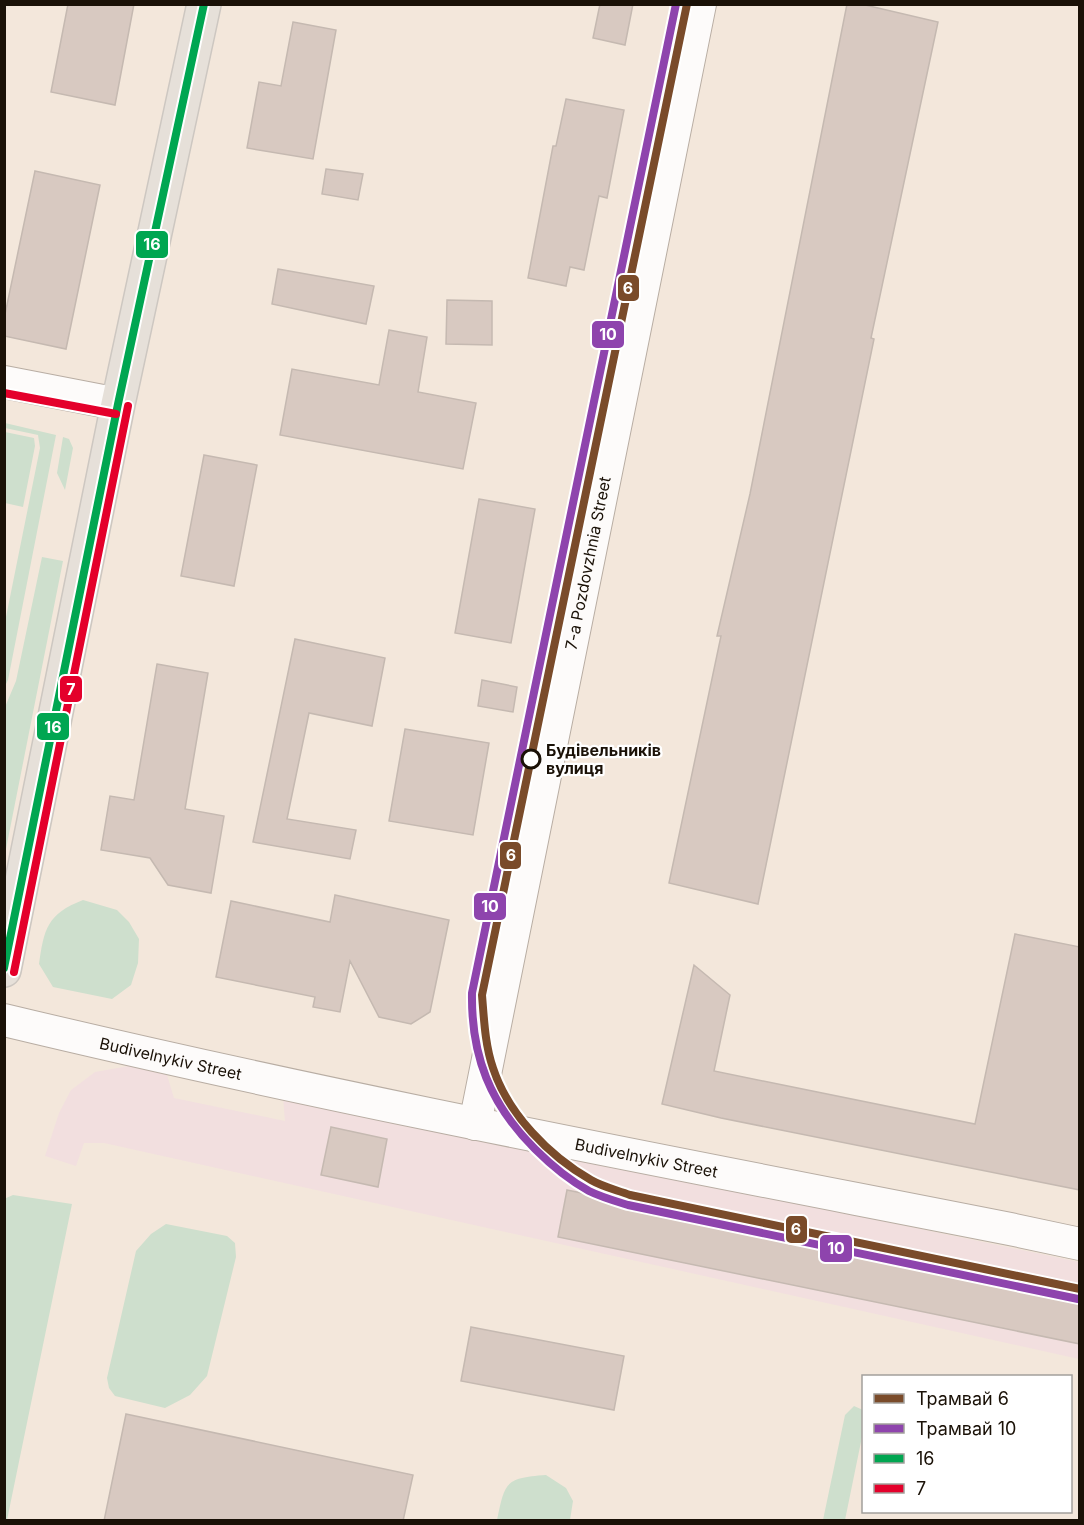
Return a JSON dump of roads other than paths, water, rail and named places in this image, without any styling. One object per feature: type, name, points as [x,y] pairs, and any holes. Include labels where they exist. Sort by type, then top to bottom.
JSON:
[{"type":"main road","points":[[4,970],[118,404],[204,4]]},
{"type":"street","name":"7-a Pozdovzhnia Street","points":[[475,1124],[700,4]]},
{"type":"street","points":[[4,382],[118,404]]},
{"type":"street","name":"Budivelnykiv Street","points":[[4,1020],[121,1048],[475,1124],[1080,1244]]},
{"type":"tram line","name":"10","points":[[676,4],[472,993],[475,1038],[486,1078],[506,1114],[541,1155],[560,1172],[598,1195],[628,1205],[1078,1299]]},
{"type":"tram line","name":"6","points":[[687,4],[482,995],[490,1059],[509,1102],[532,1132],[560,1159],[605,1187],[630,1195],[1080,1289]]},
{"type":"place","name":"Будівельників вулиця","points":[[531,759]]}]
